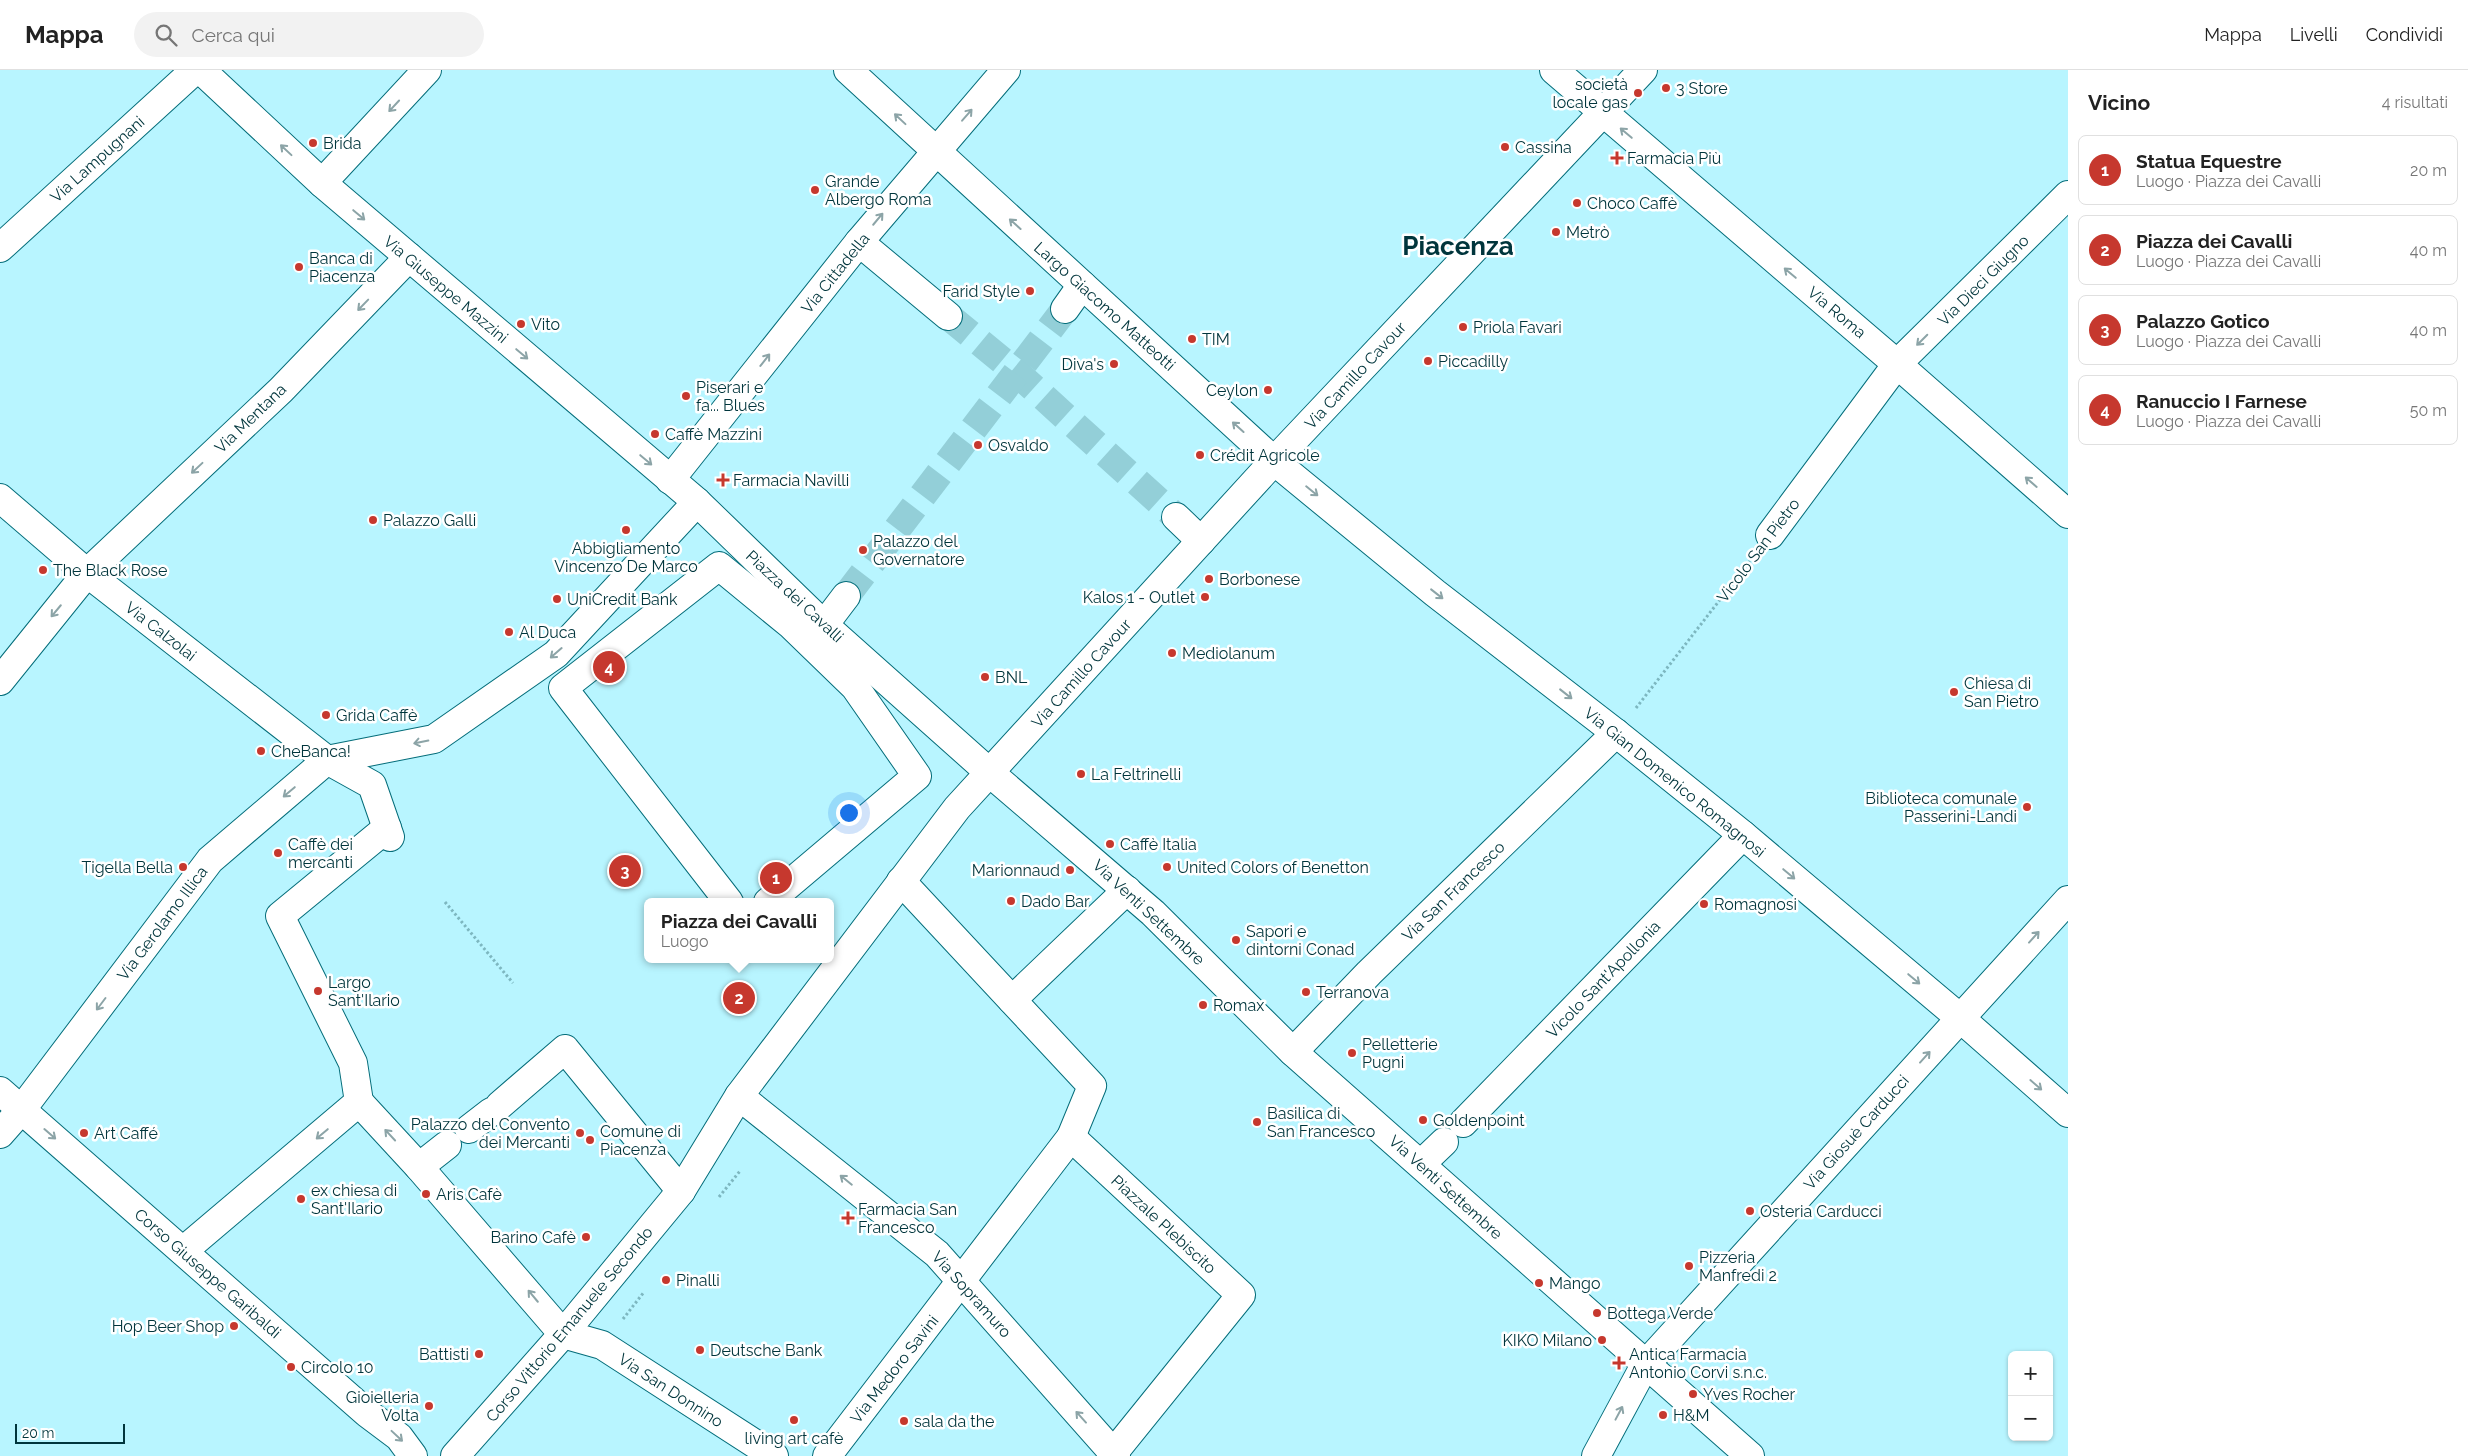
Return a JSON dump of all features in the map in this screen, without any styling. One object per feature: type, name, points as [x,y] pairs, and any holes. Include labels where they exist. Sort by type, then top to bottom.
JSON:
[{"type":"street","name":"Via Lampugnani","points":[[0,248],[195,70]]},
{"type":"street","name":"Via Giuseppe Mazzini","points":[[201,70],[322,183],[697,502]]},
{"type":"street","points":[[322,183],[427,70]]},
{"type":"street","name":"Largo Giacomo Matteotti","points":[[848,70],[1274,460]]},
{"type":"street","name":"Via Cittadella","points":[[670,480],[859,242],[1006,70]]},
{"type":"street","name":"Via Roma","points":[[1554,70],[1897,364],[2068,514]]},
{"type":"street","name":"Via Camillo Cavour","points":[[990,773],[1274,460],[1642,70]]},
{"type":"street","name":"Via Dieci Giugno","points":[[1897,364],[2068,195]]},
{"type":"street","points":[[859,242],[948,316]]},
{"type":"street","name":"Via Mentana","points":[[0,680],[87,573],[281,390],[409,257]]},
{"type":"street","points":[[1065,309],[1082,286]]},
{"type":"street","name":"Vicolo San Pietro","points":[[1770,534],[1897,364]]},
{"type":"street","name":"Via Gian Domenico Romagnosi","points":[[1274,460],[1435,593],[1616,733],[1742,835],[1960,1018],[2068,1113]]},
{"type":"street","name":"Via Calzolai","points":[[0,498],[87,573],[327,760]]},
{"type":"street","points":[[327,760],[434,739],[548,660],[556,654],[697,502]]},
{"type":"street","name":"Piazza dei Cavalli","points":[[697,502],[824,624],[990,773]]},
{"type":"street","points":[[1176,517],[1201,541]]},
{"type":"street","name":"Piazza dei Cavalli","points":[[726,898],[563,688],[719,566],[791,625],[854,687],[917,776],[773,898]]},
{"type":"street","points":[[824,624],[846,596]]},
{"type":"street","name":"Via San Francesco","points":[[1293,1052],[1370,973],[1616,733]]},
{"type":"street","points":[[327,760],[372,786],[389,832],[280,916],[353,1063],[359,1102],[419,1167],[564,1334]]},
{"type":"street","name":"Via Gerolamo Illica","points":[[0,1134],[22,1109],[210,860],[327,760]]},
{"type":"street","points":[[469,1129],[565,1049],[681,1191],[739,1096],[957,808],[990,773]]},
{"type":"street","name":"Via Venti Settembre","points":[[990,773],[1154,913],[1293,1052],[1750,1456]]},
{"type":"street","name":"Vicolo Sant'Apollonia","points":[[1463,1123],[1742,835]]},
{"type":"street","points":[[901,881],[1092,1086],[1071,1137],[961,1282]]},
{"type":"street","points":[[1012,1000],[1127,890]]},
{"type":"street","name":"Via Giosuè Carducci","points":[[1596,1456],[1645,1365],[2068,900]]},
{"type":"street","name":"Corso Giuseppe Garibaldi","points":[[0,1090],[367,1413],[400,1437],[413,1456]]},
{"type":"street","name":"Via Sopramuro","points":[[739,1096],[937,1254],[1114,1455]]},
{"type":"street","points":[[183,1251],[359,1102]]},
{"type":"street","name":"Piazzale Plebiscito","points":[[1071,1137],[1241,1295],[1114,1455]]},
{"type":"street","points":[[1421,1164],[1444,1142]]},
{"type":"street","points":[[419,1167],[447,1145]]},
{"type":"street","name":"Corso Vittorio Emanuele Secondo","points":[[455,1456],[564,1334],[681,1191]]},
{"type":"street","name":"Via Medoro Savini","points":[[827,1456],[961,1282]]},
{"type":"street","name":"Via San Donnino","points":[[564,1334],[602,1345],[774,1456]]},
{"type":"path","name":"Vicolo San Pietro","points":[[1616,733],[1770,534]]},
{"type":"path","points":[[445,902],[513,983]]},
{"type":"tunnel","points":[[846,596],[1065,309]]},
{"type":"tunnel","points":[[948,316],[1016,372],[1176,517]]},
{"type":"place","name":"3 Store","points":[[1666,88]]},
{"type":"place","name":"società locale gas","points":[[1638,93]]},
{"type":"place","name":"Brida","points":[[313,143]]},
{"type":"place","name":"Cassina","points":[[1505,147]]},
{"type":"place","name":"Farmacia Più","points":[[1617,158]]},
{"type":"place","name":"Grande Albergo Roma","points":[[815,190]]},
{"type":"place","name":"Choco Caffè","points":[[1577,203]]},
{"type":"place","name":"Metrò","points":[[1556,232]]},
{"type":"place","name":"Banca di Piacenza","points":[[299,267]]},
{"type":"place","name":"Farid Style","points":[[1030,291]]},
{"type":"place","name":"Vito","points":[[521,324]]},
{"type":"place","name":"Priola Favari","points":[[1463,327]]},
{"type":"place","name":"TIM","points":[[1192,339]]},
{"type":"place","name":"Piccadilly","points":[[1428,361]]},
{"type":"place","name":"Diva's","points":[[1114,364]]},
{"type":"place","name":"Ceylon","points":[[1268,390]]},
{"type":"place","name":"Piserari e fa... Blues","points":[[686,396]]},
{"type":"place","name":"Caffè Mazzini","points":[[655,434]]},
{"type":"place","name":"Osvaldo","points":[[978,445]]},
{"type":"place","name":"Crédit Agricole","points":[[1200,455]]},
{"type":"place","name":"Farmacia Navilli","points":[[723,480]]},
{"type":"place","name":"Palazzo Galli","points":[[373,520]]},
{"type":"place","name":"Abbigliamento Vincenzo De Marco","points":[[626,530]]},
{"type":"place","name":"Palazzo del Governatore","points":[[863,550]]},
{"type":"place","name":"The Black Rose","points":[[43,570]]},
{"type":"place","name":"Borbonese","points":[[1209,579]]},
{"type":"place","name":"Kalos 1 - Outlet","points":[[1205,597]]},
{"type":"place","name":"UniCredit Bank","points":[[557,599]]},
{"type":"place","name":"Al Duca","points":[[509,632]]},
{"type":"place","name":"Mediolanum","points":[[1172,653]]},
{"type":"place","name":"Ranuccio I Farnese","points":[[609,667]]},
{"type":"place","name":"BNL","points":[[985,677]]},
{"type":"place","name":"Chiesa di San Pietro","points":[[1954,692]]},
{"type":"place","name":"Grida Caffè","points":[[326,715]]},
{"type":"place","name":"CheBanca!","points":[[261,751]]},
{"type":"place","name":"La Feltrinelli","points":[[1081,774]]},
{"type":"place","name":"Biblioteca comunale Passerini-Landi","points":[[2027,807]]},
{"type":"place","name":"Caffè Italia","points":[[1110,844]]},
{"type":"place","name":"Caffè dei mercanti","points":[[278,853]]},
{"type":"place","name":"Tigella Bella","points":[[183,867]]},
{"type":"place","name":"United Colors of Benetton","points":[[1167,867]]},
{"type":"place","name":"Marionnaud","points":[[1070,870]]},
{"type":"place","name":"Palazzo Gotico","points":[[625,871]]},
{"type":"place","name":"Statua Equestre","points":[[776,878]]},
{"type":"place","name":"Dado Bar","points":[[1011,901]]},
{"type":"place","name":"Romagnosi","points":[[1704,904]]},
{"type":"place","name":"Sapori e dintorni Conad","points":[[1236,940]]},
{"type":"place","name":"Largo Sant'Ilario","points":[[318,991]]},
{"type":"place","name":"Terranova","points":[[1306,992]]},
{"type":"place","name":"Piazza dei Cavalli","points":[[739,998]]},
{"type":"place","name":"Romax","points":[[1203,1005]]},
{"type":"place","name":"Pelletterie Pugni","points":[[1352,1053]]},
{"type":"place","name":"Goldenpoint","points":[[1423,1120]]},
{"type":"place","name":"Basilica di San Francesco","points":[[1257,1122]]},
{"type":"place","name":"Art Caffé","points":[[84,1133]]},
{"type":"place","name":"Palazzo del Convento dei Mercanti","points":[[580,1133]]},
{"type":"place","name":"Comune di Piacenza","points":[[590,1140]]},
{"type":"place","name":"Aris Cafè","points":[[426,1194]]},
{"type":"place","name":"ex chiesa di Sant'Ilario","points":[[301,1199]]},
{"type":"place","name":"Osteria Carducci","points":[[1750,1211]]},
{"type":"place","name":"Farmacia San Francesco","points":[[848,1218]]},
{"type":"place","name":"Barino Cafè","points":[[586,1237]]},
{"type":"place","name":"Pizzeria Manfredi 2","points":[[1689,1266]]},
{"type":"place","name":"Pinalli","points":[[666,1280]]},
{"type":"place","name":"Mango","points":[[1539,1283]]},
{"type":"place","name":"Bottega Verde","points":[[1597,1313]]},
{"type":"place","name":"Hop Beer Shop","points":[[234,1326]]},
{"type":"place","name":"KIKO Milano","points":[[1602,1340]]},
{"type":"place","name":"Deutsche Bank","points":[[700,1350]]},
{"type":"place","name":"Battisti","points":[[479,1354]]},
{"type":"place","name":"Antica Farmacia Antonio Corvi s.n.c.","points":[[1619,1363]]},
{"type":"place","name":"Circolo 10","points":[[291,1367]]},
{"type":"place","name":"Yves Rocher","points":[[1693,1394]]},
{"type":"place","name":"Gioielleria Volta","points":[[429,1406]]},
{"type":"place","name":"H&M","points":[[1663,1415]]},
{"type":"place","name":"living art cafè","points":[[794,1420]]},
{"type":"place","name":"sala da the","points":[[904,1421]]},
{"type":"district","name":"Piacenza","points":[[1458,246]]}]
